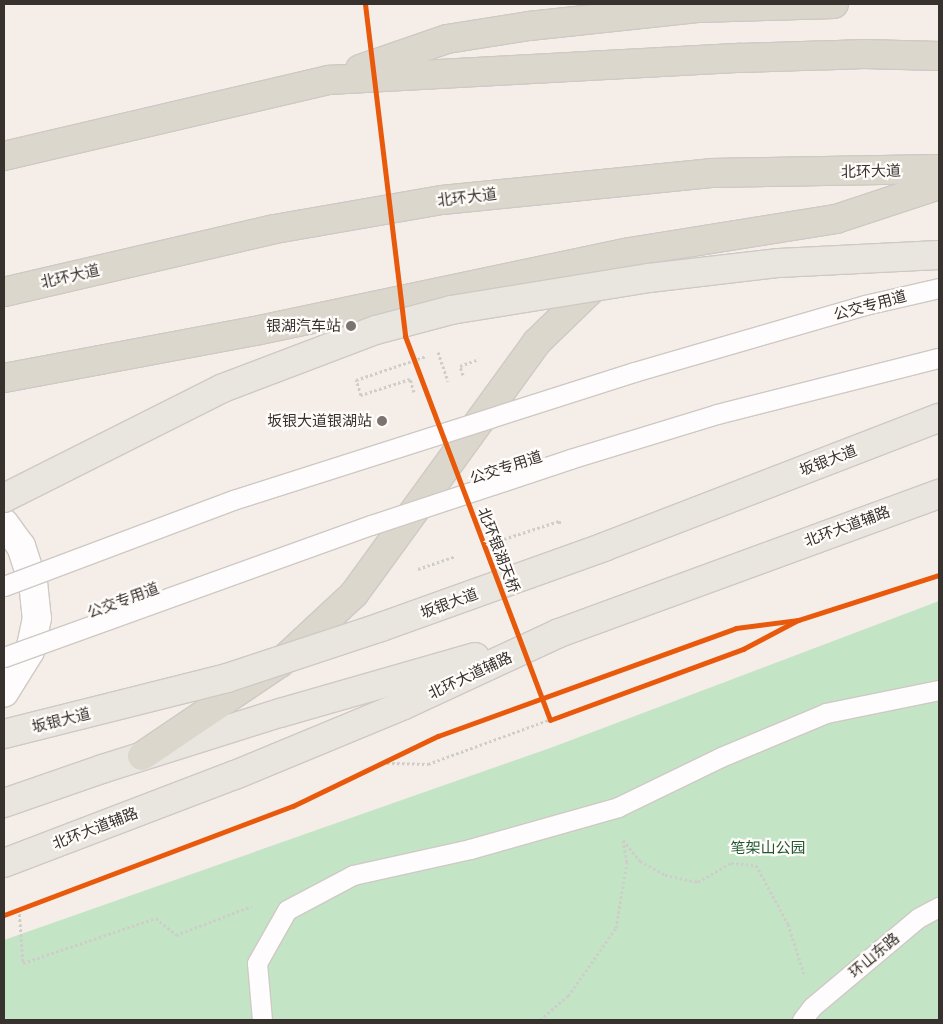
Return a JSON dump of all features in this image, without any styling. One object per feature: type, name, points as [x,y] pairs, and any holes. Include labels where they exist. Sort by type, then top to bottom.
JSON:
[{"type":"highway","points":[[4,156],[328,80],[447,40],[529,26],[697,8],[834,4]]},
{"type":"highway","points":[[328,80],[731,58],[864,54],[939,56]]},
{"type":"highway","name":"北环大道","points":[[4,292],[275,229],[442,200],[710,173],[939,170]]},
{"type":"highway","points":[[4,378],[255,332],[630,252],[836,219],[939,185]]},
{"type":"highway","points":[[142,756],[280,663],[354,594],[537,342],[630,252]]},
{"type":"main road","points":[[4,498],[223,388],[376,330],[451,310],[538,294],[770,264],[939,255]]},
{"type":"main road","name":"坂银大道","points":[[4,734],[227,678],[380,627],[604,546],[939,418]]},
{"type":"main road","name":"北环大道辅路","points":[[4,863],[234,775],[395,709],[559,633],[939,494]]},
{"type":"main road","points":[[4,803],[142,756],[559,633]]},
{"type":"street","points":[[4,523],[21,546],[33,582],[37,618],[30,651],[4,693]]},
{"type":"lane","name":"公交专用道","points":[[4,586],[233,500],[606,381],[865,305],[939,288]]},
{"type":"lane","name":"公交专用道","points":[[4,657],[371,525],[570,459],[717,414],[939,358]]},
{"type":"lane","points":[[262,1020],[257,963],[286,910],[353,875],[470,849],[618,807],[722,757],[826,712],[939,690]]},
{"type":"lane","name":"环山东路","points":[[807,1014],[918,918],[939,907]]},
{"type":"path","points":[[365,4],[400,297]]},
{"type":"path","points":[[412,352],[432,406]]},
{"type":"path","points":[[438,352],[448,380]]},
{"type":"path","points":[[414,392],[410,379],[361,395],[356,380],[415,361]]},
{"type":"path","points":[[493,540],[496,550]]},
{"type":"path","points":[[772,624],[798,620],[939,575]]},
{"type":"path","points":[[387,763],[428,764],[743,649],[798,620]]},
{"type":"path","points":[[531,702],[550,696]]},
{"type":"path","points":[[378,767],[404,754]]},
{"type":"path","points":[[540,1020],[568,996],[616,928],[627,862],[618,807]]},
{"type":"path","points":[[623,840],[640,861],[665,875],[698,882],[731,863],[756,865],[788,924],[800,956],[807,1014]]},
{"type":"path","points":[[19,909],[23,963],[156,918],[176,935],[280,896],[286,910]]},
{"type":"path","points":[[12,912],[28,905]]},
{"type":"green space","name":"笔架山公园","points":[[939,601],[939,1020],[4,1020],[4,940],[553,747]]},
{"type":"cycle path","name":"北环银湖天桥","points":[[365,4],[405,336],[550,720],[743,649],[798,620]]},
{"type":"cycle path","points":[[4,915],[293,806],[438,736],[736,628],[798,620],[939,575]]},
{"type":"place","name":"银湖汽车站","points":[[351,326]]},
{"type":"place","name":"坂银大道银湖站","points":[[382,421]]}]
